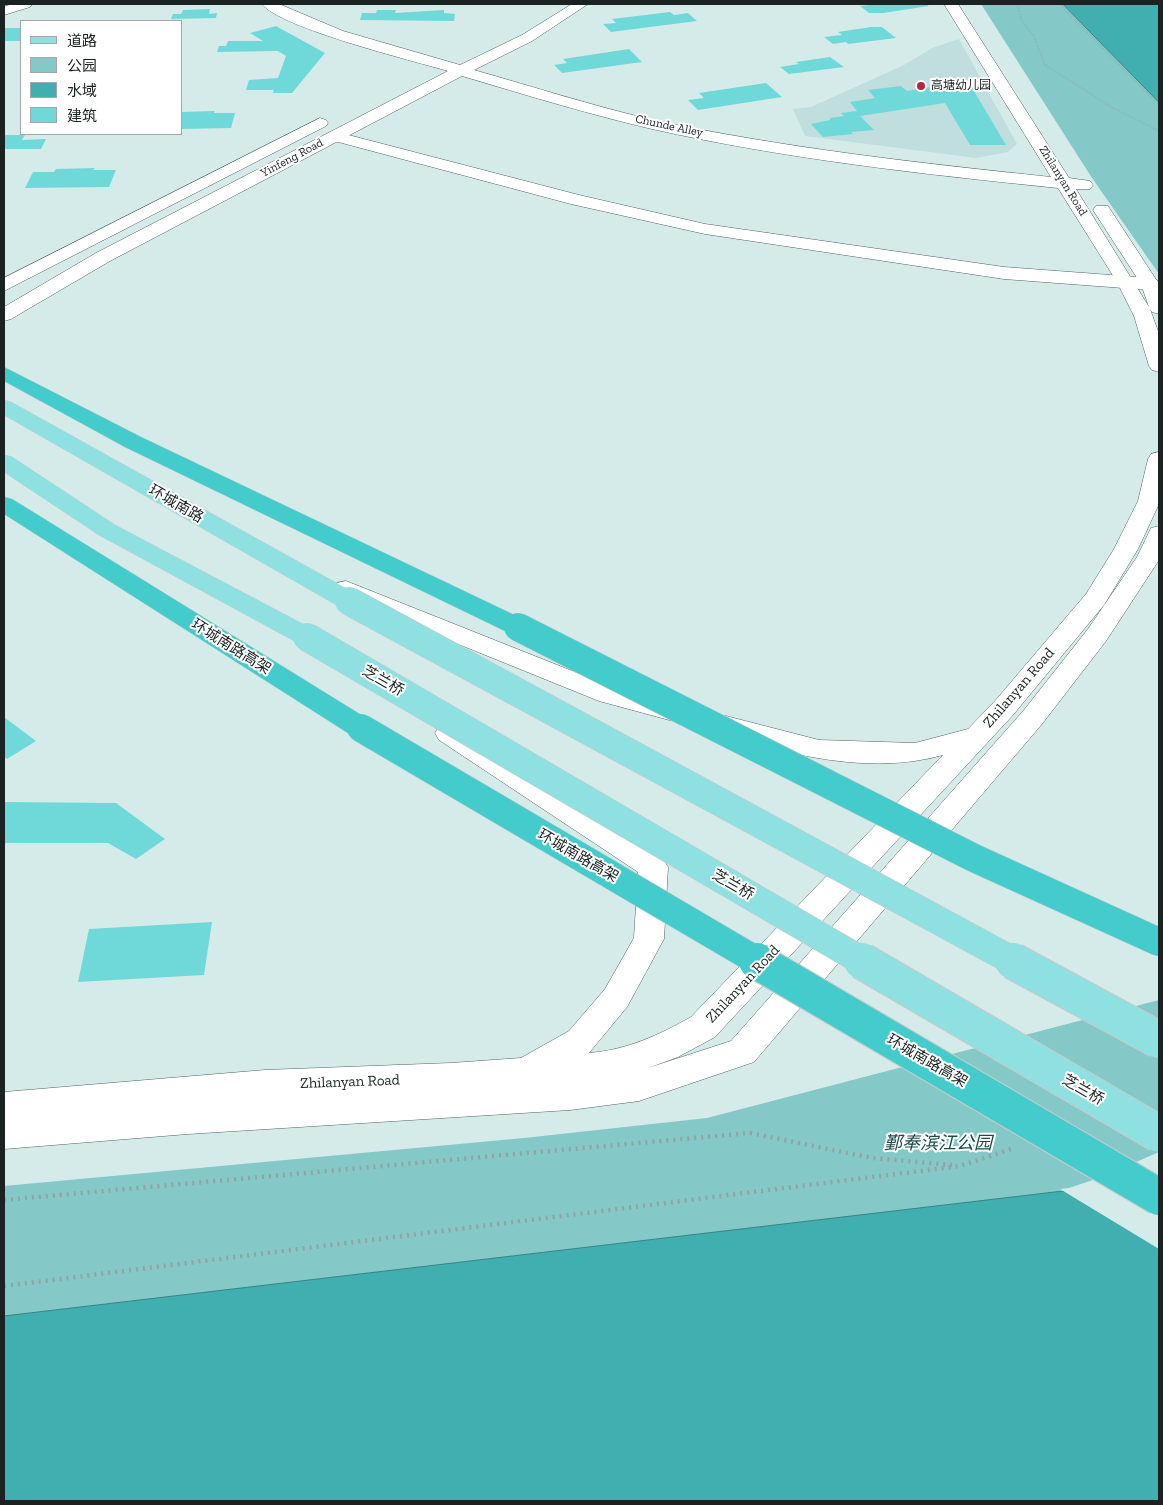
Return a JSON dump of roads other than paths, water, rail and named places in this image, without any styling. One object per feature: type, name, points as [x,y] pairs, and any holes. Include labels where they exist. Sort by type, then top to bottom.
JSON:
[{"type":"highway","points":[[4,373],[133,442],[461,598],[974,858],[1159,942]]},
{"type":"highway","name":"环城南路高架","points":[[4,504],[360,728],[1159,1197]]},
{"type":"main road","name":"环城南路","points":[[4,406],[349,601],[1159,1040]]},
{"type":"main road","points":[[4,462],[108,530],[307,637]]},
{"type":"main road","name":"芝兰桥","points":[[307,637],[1159,1134]]},
{"type":"street","points":[[4,10],[25,4]]},
{"type":"street","name":"Chunde Alley","points":[[269,4],[325,31],[454,65]]},
{"type":"street","name":"Chunde Alley","points":[[291,4],[331,25],[593,110],[754,144],[970,174],[1072,175]]},
{"type":"street","name":"Yinfeng Road","points":[[4,315],[103,256],[333,136],[533,19],[555,4]]},
{"type":"street","name":"Yinfeng Road","points":[[370,98],[527,38],[581,4]]},
{"type":"street","name":"Zhilanyan Road","points":[[951,4],[1150,284],[1159,308]]},
{"type":"street","name":"Zhilanyan Road","points":[[966,4],[1072,175],[1144,316],[1159,366]]},
{"type":"street","name":"Yinfeng Road","points":[[4,285],[338,114]]},
{"type":"street","points":[[333,136],[568,198],[705,229],[1004,273],[1150,284]]},
{"type":"street","name":"Zhilanyan Road","points":[[4,1107],[265,1085],[452,1078],[596,1067],[634,1059],[666,1047],[703,1027],[1004,708],[1095,599],[1126,549],[1149,501],[1159,459]]},
{"type":"street","name":"Zhilanyan Road","points":[[4,1134],[188,1118],[570,1095],[638,1086],[742,1052],[1033,717],[1097,635],[1149,557],[1159,533]]},
{"type":"street","points":[[273,559],[608,695],[819,750],[915,753],[977,736]]},
{"type":"street","points":[[307,637],[560,808],[653,867],[649,939],[616,998],[581,1041],[524,1073]]},
{"type":"water","points":[[1063,4],[1159,4],[1159,102]]},
{"type":"water","points":[[1159,1155],[1159,1501],[4,1501],[4,1316],[1080,1189]]},
{"type":"place","name":"高塘幼儿园","points":[[921,86]]},
{"type":"park label","name":"鄞奉滨江公园","points":[[938,1144]]}]
